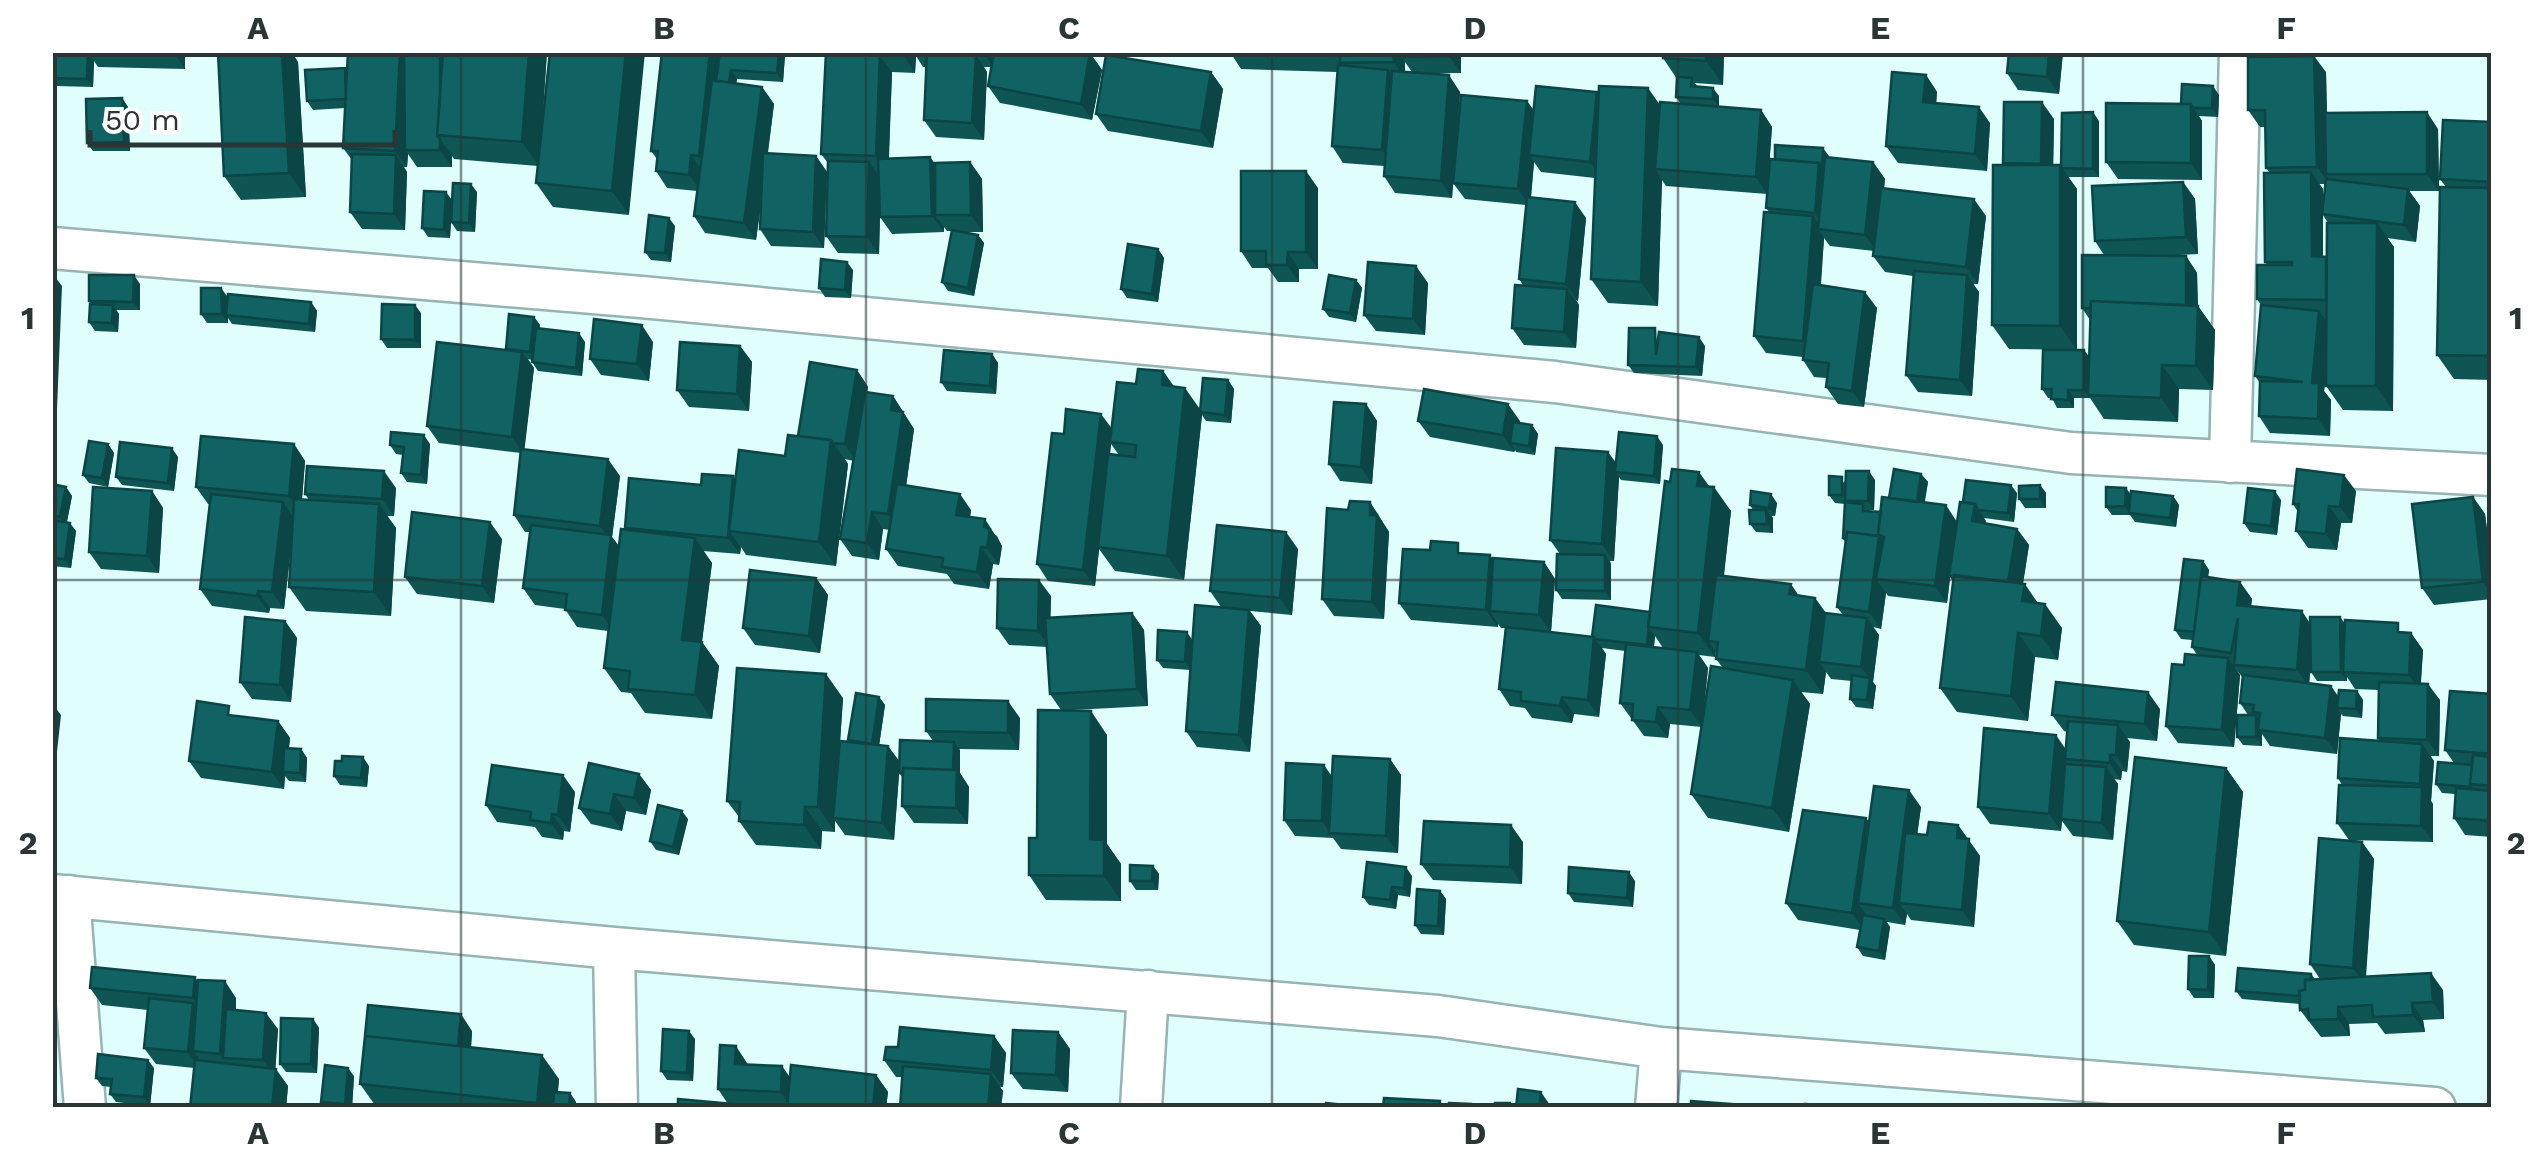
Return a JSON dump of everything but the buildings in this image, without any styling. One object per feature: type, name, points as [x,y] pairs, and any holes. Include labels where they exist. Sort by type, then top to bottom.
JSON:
[{"type":"street","points":[[2230,462],[2240,52]]},
{"type":"street","points":[[52,248],[1535,380],[2071,453],[2492,475]]},
{"type":"street","points":[[85,1108],[61,896],[614,948],[1438,1016],[1662,1048],[2165,1097],[2436,1108]]},
{"type":"street","points":[[614,948],[617,1108]]},
{"type":"street","points":[[1141,1108],[1148,991]]},
{"type":"street","points":[[1656,1108],[1662,1048]]}]
